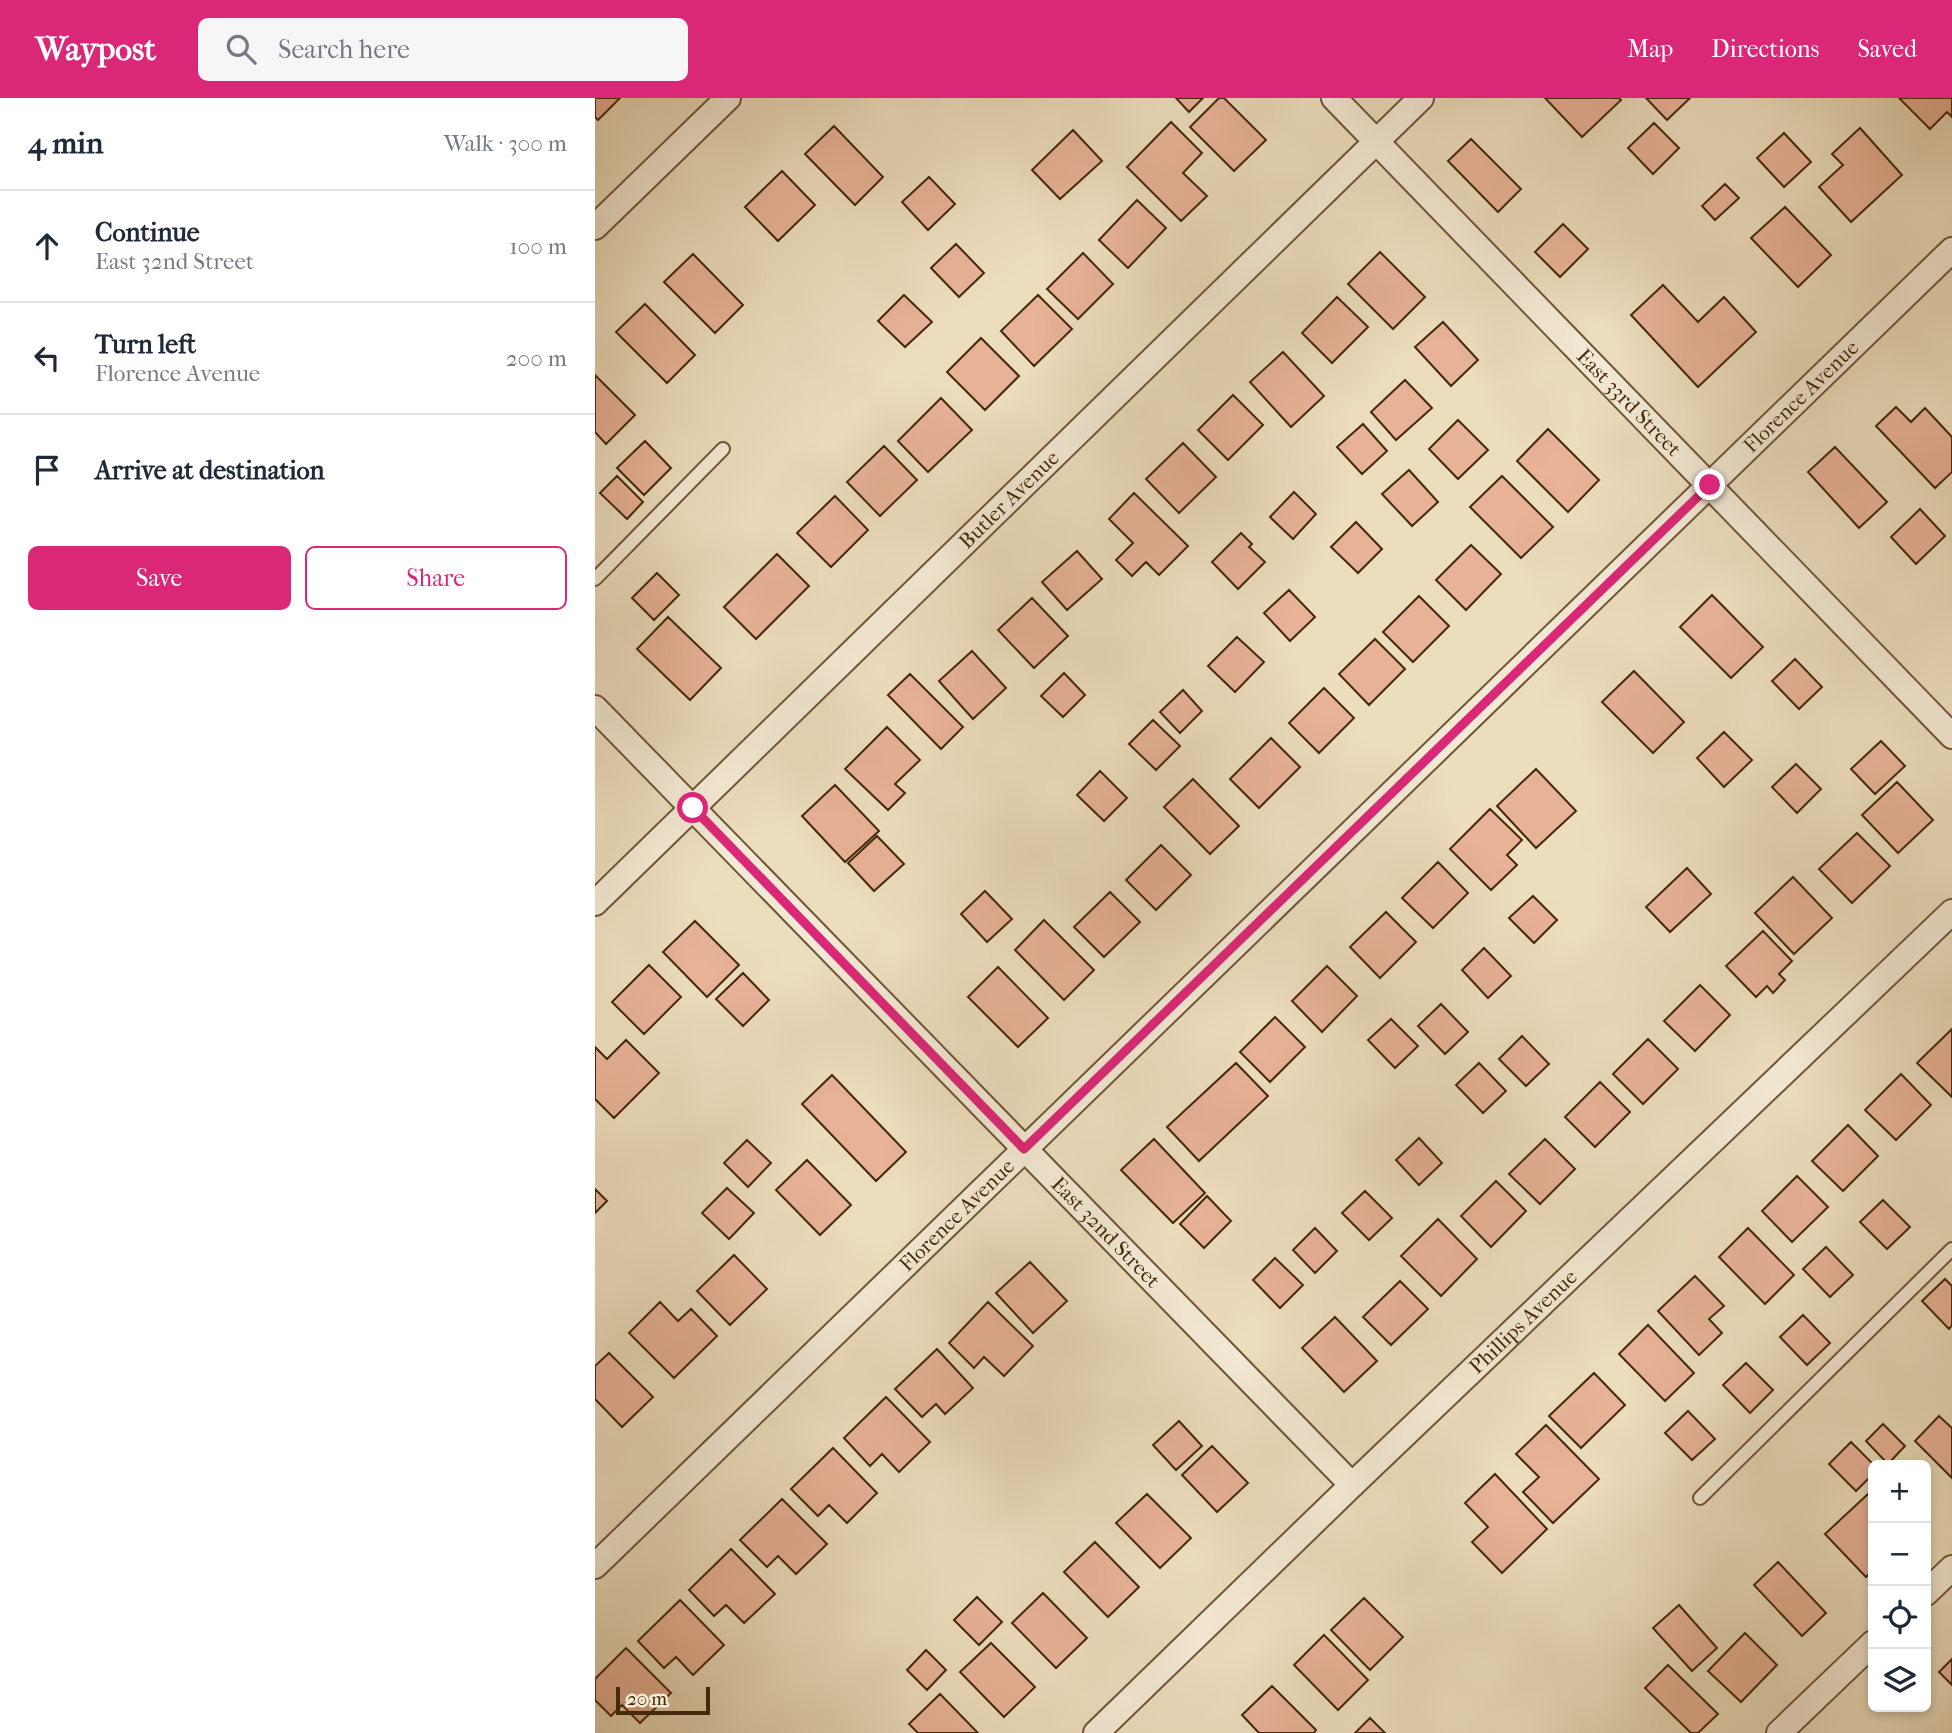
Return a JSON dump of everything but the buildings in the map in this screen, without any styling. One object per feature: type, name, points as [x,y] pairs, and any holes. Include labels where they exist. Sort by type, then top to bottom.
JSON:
[{"type":"street","points":[[595,227],[728,98]]},
{"type":"street","name":"East 33rd Street","points":[[1334,98],[1952,736]]},
{"type":"street","name":"Butler Avenue","points":[[595,903],[1421,98]]},
{"type":"street","name":"Florence Avenue","points":[[595,1566],[1952,250]]},
{"type":"street","name":"East 32nd Street","points":[[595,708],[1352,1485]]},
{"type":"street","name":"Phillips Avenue","points":[[1097,1733],[1352,1485],[1952,912]]},
{"type":"street","points":[[1931,1588],[1952,1568]]},
{"type":"street","points":[[1779,1733],[1868,1648]]},
{"type":"lane","points":[[595,579],[723,449]]},
{"type":"lane","points":[[1700,1498],[1952,1249]]},
{"type":"route","points":[[693,808],[1024,1149],[1710,485]]}]
